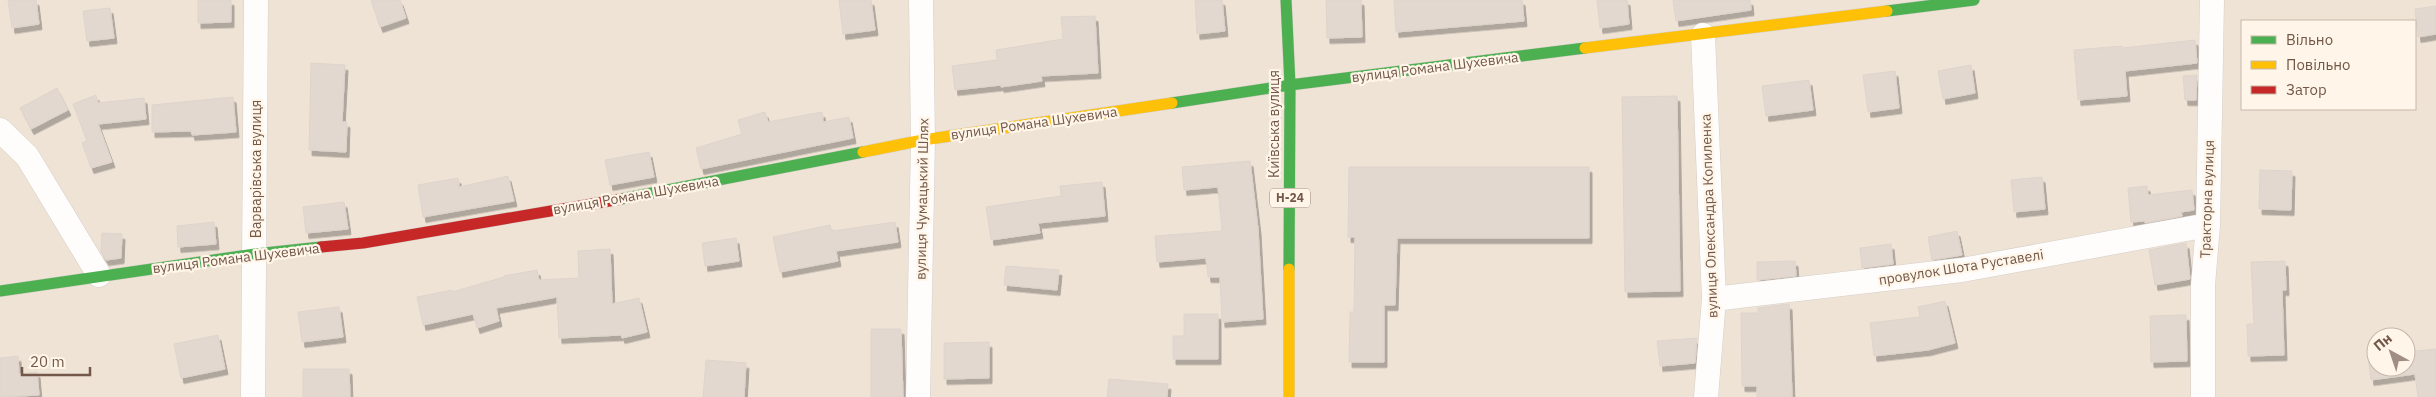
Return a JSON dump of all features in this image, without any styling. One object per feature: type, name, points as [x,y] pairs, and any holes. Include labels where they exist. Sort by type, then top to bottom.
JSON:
[{"type":"street","name":"Варварівська вулиця","points":[[253,397],[256,0]]},
{"type":"street","name":"вулиця Чумацький Шлях","points":[[918,397],[923,140],[921,0]]},
{"type":"street","name":"Київська вулиця","points":[[1286,0],[1290,85],[1289,397]]},
{"type":"street","name":"вулиця Романа Шухевича","points":[[0,291],[99,275],[255,254],[363,243],[602,202],[923,140],[1290,85],[1703,35],[1862,7],[1974,0]]},
{"type":"street","name":"Тракторна вулиця","points":[[2203,397],[2203,285],[2208,225],[2212,0]]},
{"type":"street","name":"вулиця Олександра Копиленка","points":[[1703,35],[1714,300],[1706,397]]},
{"type":"street","points":[[0,130],[27,156],[99,275]]},
{"type":"street","name":"провулок Шота Руставелі","points":[[1714,300],[1962,270],[2208,225]]},
{"type":"shaded area","points":[[0,0],[2436,0],[2436,397],[0,397]]},
{"type":"building","points":[[8,0],[36,0],[39,24],[12,28]]},
{"type":"building","points":[[198,0],[231,0],[231,22],[198,23]]},
{"type":"building","points":[[371,0],[400,0],[406,18],[380,27]]},
{"type":"building","points":[[839,0],[871,0],[875,30],[843,34]]},
{"type":"building","points":[[1195,0],[1222,0],[1225,31],[1197,34]]},
{"type":"building","points":[[1326,0],[1361,0],[1362,37],[1327,38]]},
{"type":"building","points":[[1394,0],[1522,0],[1524,21],[1396,32]]},
{"type":"building","points":[[1597,0],[1627,0],[1629,24],[1600,28]]},
{"type":"building","points":[[1673,0],[1750,0],[1751,10],[1676,21]]},
{"type":"building","points":[[2436,6],[2436,34],[2418,37],[2415,9]]},
{"type":"building","points":[[110,8],[114,38],[87,41],[83,11]]},
{"type":"building","points":[[1095,16],[1098,73],[1041,76],[1042,81],[1001,87],[1001,85],[955,90],[952,66],[997,60],[996,50],[1063,39],[1061,17]]},
{"type":"building","points":[[2195,40],[2197,63],[2125,71],[2127,96],[2078,100],[2074,50],[2122,46],[2122,48]]},
{"type":"building","points":[[311,63],[345,65],[342,122],[347,122],[346,152],[309,150]]},
{"type":"building","points":[[1971,65],[1975,93],[1943,99],[1938,71]]},
{"type":"building","points":[[1895,71],[1899,108],[1868,112],[1863,75]]},
{"type":"building","points":[[2197,75],[2196,100],[2185,100],[2183,76]]},
{"type":"building","points":[[1809,80],[1813,110],[1766,116],[1762,86]]},
{"type":"building","points":[[57,88],[68,110],[31,129],[20,108]]},
{"type":"building","points":[[96,95],[98,103],[144,98],[146,119],[98,124],[112,162],[91,168],[82,143],[87,141],[73,104]]},
{"type":"building","points":[[1677,96],[1680,291],[1625,292],[1622,97]]},
{"type":"building","points":[[233,97],[236,132],[192,135],[191,131],[152,132],[152,105]]},
{"type":"building","points":[[765,112],[768,122],[822,112],[823,122],[849,117],[853,138],[701,169],[696,148],[742,134],[738,120]]},
{"type":"building","points":[[649,152],[654,177],[610,185],[605,160]]},
{"type":"building","points":[[1250,161],[1258,229],[1263,319],[1222,322],[1220,277],[1208,277],[1206,258],[1157,262],[1155,236],[1222,231],[1218,187],[1184,190],[1182,167]]},
{"type":"building","points":[[1349,167],[1589,167],[1589,238],[1397,238],[1395,305],[1384,305],[1384,362],[1349,362],[1350,312],[1354,312],[1355,237],[1348,237]]},
{"type":"building","points":[[2260,170],[2292,171],[2291,210],[2259,209]]},
{"type":"building","points":[[508,176],[514,201],[423,217],[418,185],[458,178],[459,187]]},
{"type":"building","points":[[2042,177],[2045,209],[2014,212],[2011,180]]},
{"type":"building","points":[[1102,182],[1105,216],[1038,223],[1040,233],[991,240],[986,207],[1061,196],[1060,186]]},
{"type":"building","points":[[2147,186],[2148,195],[2192,190],[2194,210],[2181,212],[2182,216],[2145,223],[2145,221],[2131,222],[2128,188]]},
{"type":"building","points":[[344,202],[348,229],[306,233],[303,207]]},
{"type":"building","points":[[214,222],[216,244],[178,247],[177,226]]},
{"type":"building","points":[[895,222],[898,242],[836,251],[838,261],[780,272],[773,237],[830,225],[832,231]]},
{"type":"building","points":[[1957,231],[1962,255],[1932,260],[1928,237]]},
{"type":"building","points":[[102,233],[122,234],[121,258],[106,260],[101,252]]},
{"type":"building","points":[[736,238],[739,261],[705,266],[702,243]]},
{"type":"building","points":[[2186,243],[2190,279],[2155,285],[2149,250]]},
{"type":"building","points":[[1891,244],[1893,264],[1862,268],[1860,248]]},
{"type":"building","points":[[610,249],[612,304],[639,298],[647,332],[622,338],[621,335],[559,338],[557,297],[496,308],[499,321],[477,328],[473,314],[423,325],[417,297],[452,290],[452,292],[504,276],[537,270],[539,280],[579,278],[578,251]]},
{"type":"building","points":[[1795,261],[1796,276],[1757,280],[1757,262]]},
{"type":"building","points":[[2285,261],[2286,290],[2282,290],[2284,355],[2248,356],[2247,324],[2254,324],[2251,262]]},
{"type":"building","points":[[1006,266],[1059,270],[1057,290],[1004,285]]},
{"type":"building","points":[[1945,301],[1955,343],[1928,350],[1874,356],[1870,323],[1920,317],[1918,307]]},
{"type":"building","points":[[1789,304],[1792,397],[1757,397],[1757,386],[1742,386],[1741,313],[1758,313],[1758,308]]},
{"type":"building","points":[[339,307],[343,337],[302,342],[298,312]]},
{"type":"building","points":[[1184,314],[1218,314],[1218,359],[1173,359],[1173,336],[1184,336]]},
{"type":"building","points":[[2186,315],[2187,361],[2151,362],[2150,316]]},
{"type":"building","points":[[871,329],[901,329],[903,397],[871,397]]},
{"type":"building","points":[[218,335],[225,369],[181,378],[174,344]]},
{"type":"building","points":[[1697,338],[1695,363],[1660,366],[1657,341]]},
{"type":"building","points":[[989,342],[989,378],[944,379],[944,343]]},
{"type":"building","points":[[2436,349],[2436,397],[2418,397],[2415,377],[2416,351]]},
{"type":"building","points":[[18,356],[19,374],[37,372],[39,395],[0,397],[0,358]]},
{"type":"building","points":[[706,360],[746,363],[744,397],[703,397]]},
{"type":"building","points":[[303,369],[349,369],[350,397],[303,397]]},
{"type":"building","points":[[2371,377],[2393,377],[2371,380]]},
{"type":"building","points":[[1109,379],[1168,384],[1167,397],[1107,397]]},
{"type":"traffic: fast","points":[[1286,0],[1290,85],[1289,269]]},
{"type":"traffic: fast","points":[[1887,11],[1974,0]]},
{"type":"traffic: fast","points":[[1172,103],[1290,85],[1585,48]]},
{"type":"traffic: fast","points":[[621,199],[863,152]]},
{"type":"traffic: fast","points":[[0,291],[255,254],[321,247]]},
{"type":"traffic: slow","points":[[1585,48],[1887,11]]},
{"type":"traffic: slow","points":[[863,152],[923,140],[1172,103]]},
{"type":"traffic: slow","points":[[1289,269],[1289,397]]},
{"type":"traffic: jam","points":[[321,247],[363,243],[621,199]]}]
